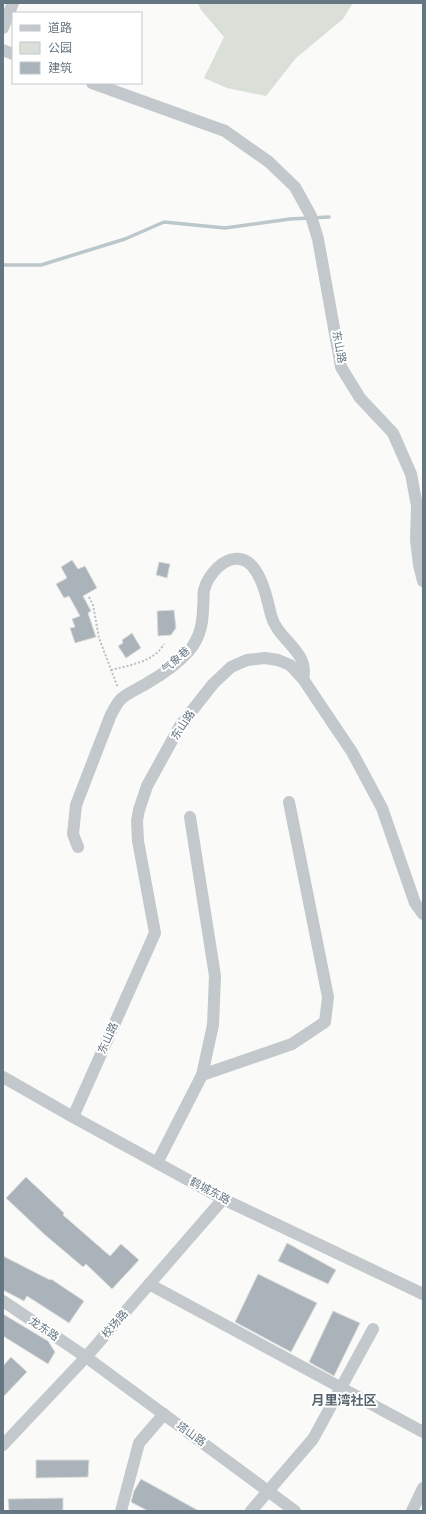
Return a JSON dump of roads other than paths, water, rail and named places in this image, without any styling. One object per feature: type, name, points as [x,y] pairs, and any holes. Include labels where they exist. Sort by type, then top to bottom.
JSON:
[{"type":"street","points":[[3,28],[13,3]]},
{"type":"street","name":"东山路","points":[[95,84],[225,132],[269,162],[295,187],[312,221],[321,252],[342,367],[360,398],[393,433],[411,474],[417,506],[416,540],[419,565],[423,581]]},
{"type":"street","name":"气象巷","points":[[78,847],[73,834],[76,805],[104,728],[116,705],[122,698],[163,673],[188,652],[198,637],[203,618],[204,590],[213,572],[226,561],[238,558],[246,560],[261,578],[272,620],[278,631],[301,656],[304,663],[305,671],[303,679]]},
{"type":"street","name":"东山路","points":[[73,1117],[155,933],[138,841],[137,821],[147,786],[180,726],[213,684],[231,667],[247,660],[265,658],[278,660],[290,665],[303,679],[352,752],[382,808],[416,903],[423,914]]},
{"type":"street","points":[[202,1075],[292,1044],[325,1022],[328,998],[289,802]]},
{"type":"street","points":[[157,1163],[202,1075],[213,1025],[215,976],[190,817]]},
{"type":"street","name":"鹤城东路","points":[[3,1077],[223,1199],[423,1294]]},
{"type":"street","name":"校场路","points":[[3,1445],[86,1357],[223,1199]]},
{"type":"street","points":[[149,1284],[423,1432]]},
{"type":"street","name":"龙东路","points":[[3,1301],[86,1357]]},
{"type":"street","points":[[251,1511],[314,1439],[373,1329]]},
{"type":"street","name":"塔山路","points":[[86,1357],[295,1511]]},
{"type":"street","points":[[121,1511],[139,1443],[164,1414]]},
{"type":"street","points":[[412,1511],[423,1488]]},
{"type":"waterway","points":[[3,265],[41,265],[125,239],[164,222],[225,228],[290,219],[329,217]]},
{"type":"district","name":"月里湾社区","points":[[344,1401]]}]
